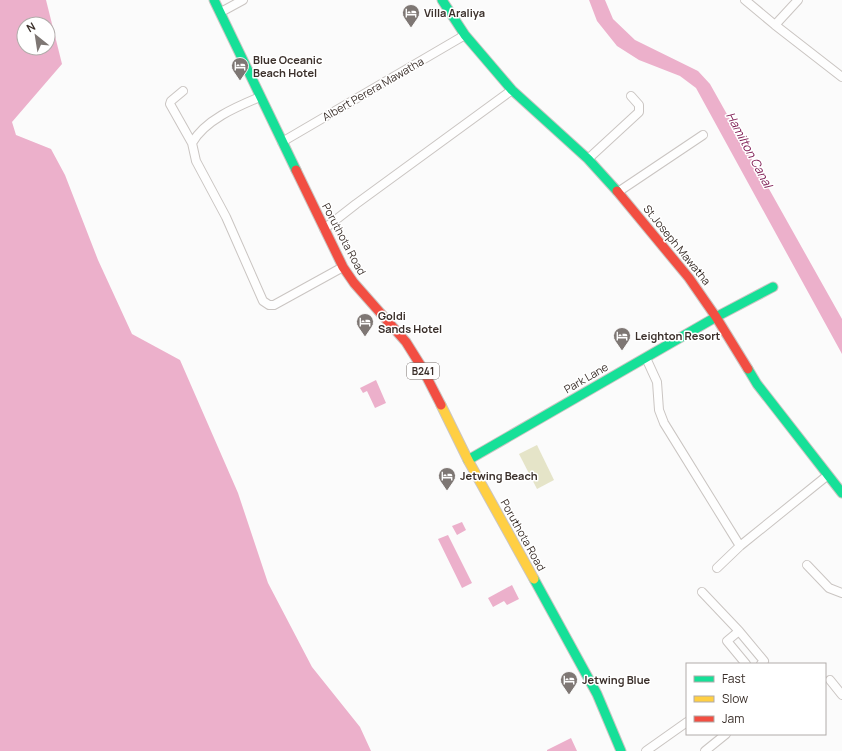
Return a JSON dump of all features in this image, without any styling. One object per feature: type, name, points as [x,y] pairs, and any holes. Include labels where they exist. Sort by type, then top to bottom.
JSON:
[{"type":"street","name":"Poruthota Road","points":[[214,0],[343,267],[354,283],[406,342],[421,366],[468,460],[597,694],[620,751]]},
{"type":"street","points":[[221,12],[243,0]]},
{"type":"street","name":"St.Joseph Mawatha","points":[[442,0],[465,35],[512,90],[588,159],[618,192],[689,278],[716,318],[756,384],[842,494]]},
{"type":"street","points":[[745,0],[842,77]]},
{"type":"street","points":[[775,25],[798,0]]},
{"type":"street","name":"Albert Perera Mawatha","points":[[282,142],[465,35]]},
{"type":"street","points":[[324,229],[512,90]]},
{"type":"street","points":[[184,91],[171,101],[170,104],[192,143],[196,161],[226,217],[263,301],[274,305],[343,267]]},
{"type":"street","points":[[588,159],[639,112],[639,106],[631,96]]},
{"type":"street","points":[[192,143],[197,133],[229,110],[260,97]]},
{"type":"street","points":[[618,192],[703,135]]},
{"type":"street","name":"Park Lane","points":[[468,460],[773,287]]},
{"type":"street","points":[[646,358],[657,382],[659,410],[664,423],[740,546]]},
{"type":"street","points":[[717,568],[740,546],[828,475]]},
{"type":"street","points":[[807,565],[829,588],[842,593]]},
{"type":"street","points":[[702,592],[739,631],[764,661],[762,663]]},
{"type":"street","points":[[739,631],[727,641],[745,663]]},
{"type":"street","points":[[830,680],[842,695]]},
{"type":"street","points":[[646,751],[686,723]]},
{"type":"street","points":[[705,751],[725,735]]},
{"type":"green space","points":[[537,445],[554,480],[537,489],[519,454]]},
{"type":"shaded area","points":[[0,0],[46,0],[50,16],[16,16],[16,56],[56,56],[56,40],[62,64],[12,122],[16,135],[51,149],[65,175],[98,260],[132,334],[180,360],[238,493],[268,583],[312,667],[360,727],[371,751],[0,751]]},
{"type":"shaded area","points":[[589,0],[605,0],[613,19],[635,40],[698,71],[710,84],[842,319],[842,354],[696,88],[680,76],[639,60],[617,46],[597,21]]},
{"type":"shaded area","points":[[376,380],[386,403],[375,408],[367,391],[363,393],[360,388]]},
{"type":"shaded area","points":[[462,522],[466,530],[457,535],[452,526]]},
{"type":"shaded area","points":[[448,535],[472,583],[462,588],[438,539]]},
{"type":"shaded area","points":[[512,585],[519,599],[507,605],[504,601],[493,607],[488,598]]},
{"type":"shaded area","points":[[571,738],[577,751],[547,751],[547,750]]},
{"type":"traffic: fast","points":[[214,0],[296,170]]},
{"type":"traffic: fast","points":[[442,0],[465,35],[512,90],[588,159],[617,191]]},
{"type":"traffic: fast","points":[[468,460],[716,317],[773,287]]},
{"type":"traffic: fast","points":[[748,369],[757,384],[842,493]]},
{"type":"traffic: fast","points":[[534,579],[597,694],[621,751]]},
{"type":"traffic: slow","points":[[441,405],[468,460],[534,579]]},
{"type":"traffic: jam","points":[[296,170],[343,267],[354,283],[406,342],[421,366],[441,405]]},
{"type":"traffic: jam","points":[[617,191],[689,278],[716,317],[748,369]]},
{"type":"place","name":"Villa Araliya","points":[[411,28]]},
{"type":"place","name":"Blue Oceanic Beach Hotel","points":[[240,81]]},
{"type":"place","name":"Goldi Sands Hotel","points":[[365,337]]},
{"type":"place","name":"Leighton Resort","points":[[622,351]]},
{"type":"place","name":"Jetwing Beach","points":[[447,491]]},
{"type":"place","name":"Jetwing Blue","points":[[569,695]]},
{"type":"water label","name":"Hamilton Canal","points":[[749,150]]}]
